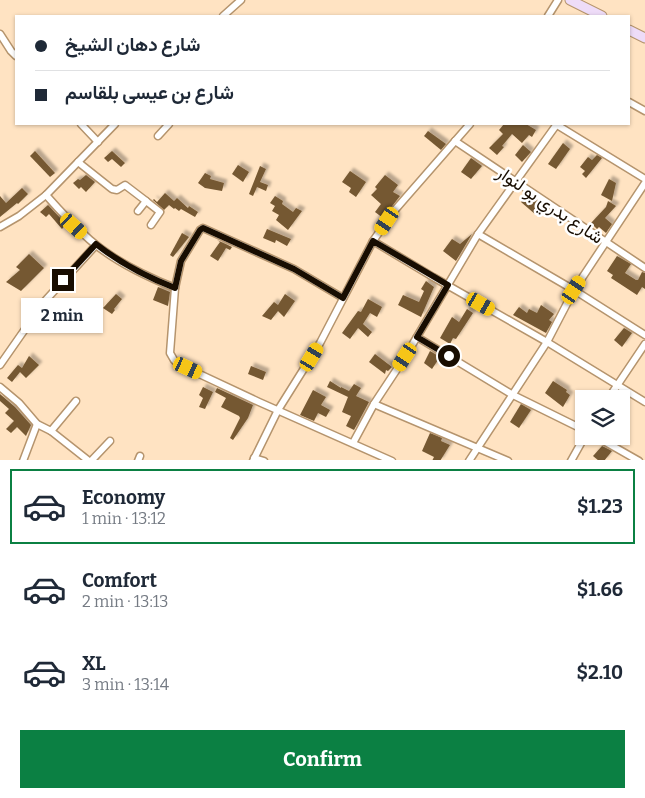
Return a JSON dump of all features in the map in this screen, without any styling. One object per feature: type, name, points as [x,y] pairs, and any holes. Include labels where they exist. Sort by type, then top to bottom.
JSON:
[{"type":"street","points":[[224,15],[241,0]]},
{"type":"street","points":[[549,15],[558,0]]},
{"type":"street","points":[[570,0],[600,15]]},
{"type":"street","points":[[630,30],[645,38]]},
{"type":"street","points":[[0,34],[10,51],[15,55]]},
{"type":"street","points":[[630,103],[645,111]]},
{"type":"street","points":[[82,125],[98,142]]},
{"type":"street","points":[[0,227],[46,195],[114,125]]},
{"type":"street","points":[[158,136],[169,125]]},
{"type":"street","points":[[264,460],[254,459],[278,410],[320,342],[373,241],[394,211],[469,125]]},
{"type":"street","points":[[353,444],[374,404],[417,337],[478,234],[556,125]]},
{"type":"street","points":[[469,460],[547,342],[574,290],[645,181],[559,125]]},
{"type":"street","name":"شارع بدري بو لنوار","points":[[454,142],[645,268]]},
{"type":"street","points":[[78,162],[112,189],[117,190],[125,185],[146,200],[160,212],[152,225]]},
{"type":"street","points":[[46,195],[74,226],[109,254],[146,276],[175,288]]},
{"type":"street","points":[[138,211],[146,200]]},
{"type":"street","points":[[343,298],[294,269],[203,228],[181,261],[175,288],[170,353],[174,360],[278,410],[392,460]]},
{"type":"street","points":[[478,234],[574,290],[645,335]]},
{"type":"street","points":[[373,241],[547,342],[645,402]]},
{"type":"street","points":[[0,365],[44,302],[96,244]]},
{"type":"street","points":[[417,337],[513,395],[575,426]]},
{"type":"street","points":[[614,390],[645,344]]},
{"type":"street","points":[[0,387],[19,403],[38,424],[51,431],[90,460],[110,441]]},
{"type":"street","points":[[51,431],[76,401]]},
{"type":"street","points":[[374,404],[479,446],[508,460]]},
{"type":"street","points":[[22,460],[38,424]]},
{"type":"street","points":[[571,460],[580,445]]},
{"type":"street","points":[[612,445],[639,460]]},
{"type":"building","points":[[503,125],[528,125],[536,130],[532,137],[529,135],[522,143],[512,134],[497,155],[489,148],[503,134],[499,130]]},
{"type":"building","points":[[428,131],[446,144],[441,150],[424,136]]},
{"type":"building","points":[[563,143],[570,149],[556,169],[548,164]]},
{"type":"building","points":[[523,145],[531,152],[522,162],[515,155]]},
{"type":"building","points":[[35,151],[55,173],[50,177],[30,156]]},
{"type":"building","points":[[112,151],[125,163],[121,167],[112,159],[108,162],[104,158]]},
{"type":"building","points":[[597,155],[602,158],[586,178],[582,174],[585,171],[580,167],[588,157],[592,160]]},
{"type":"building","points":[[471,158],[482,166],[471,179],[461,172]]},
{"type":"building","points":[[238,165],[249,172],[243,182],[232,174]]},
{"type":"building","points":[[260,166],[266,169],[260,182],[268,185],[266,191],[257,187],[253,196],[249,194]]},
{"type":"building","points":[[350,171],[366,182],[356,197],[349,192],[351,188],[342,182]]},
{"type":"building","points":[[205,173],[211,176],[210,179],[224,183],[222,191],[205,188],[198,183]]},
{"type":"building","points":[[86,175],[95,182],[86,192],[81,187],[79,189],[73,183]]},
{"type":"building","points":[[385,175],[398,185],[393,192],[400,196],[383,218],[375,212],[381,204],[371,195]]},
{"type":"building","points":[[609,179],[616,183],[612,201],[601,195]]},
{"type":"building","points":[[22,188],[28,194],[0,217],[0,196],[6,203]]},
{"type":"building","points":[[165,193],[174,201],[177,198],[188,208],[189,206],[198,212],[195,217],[181,209],[179,211],[174,209],[169,205],[164,210],[153,200],[157,202]]},
{"type":"building","points":[[527,195],[544,206],[536,215],[521,202]]},
{"type":"building","points":[[275,196],[283,201],[282,204],[293,212],[296,208],[302,211],[288,230],[276,220],[279,215],[272,211],[275,206],[270,203]]},
{"type":"building","points":[[608,201],[616,206],[605,218],[612,224],[606,233],[599,227],[597,229],[591,223],[606,207]]},
{"type":"building","points":[[48,205],[66,224],[62,229],[49,214],[46,217],[40,212]]},
{"type":"building","points":[[267,229],[291,239],[287,246],[276,240],[275,243],[263,238]]},
{"type":"building","points":[[182,233],[189,237],[173,257],[170,255]]},
{"type":"building","points":[[472,234],[456,261],[443,251],[452,239],[460,244]]},
{"type":"building","points":[[217,240],[232,247],[230,250],[226,248],[218,261],[210,256],[220,242]]},
{"type":"building","points":[[29,254],[44,268],[21,291],[6,282],[20,270],[16,267]]},
{"type":"building","points":[[617,256],[631,264],[625,273],[636,280],[638,280],[642,272],[645,273],[645,289],[642,287],[637,295],[611,278],[613,275],[607,271]]},
{"type":"building","points":[[426,281],[434,287],[421,317],[398,305],[403,295],[419,302],[424,291],[421,289]]},
{"type":"building","points":[[158,287],[170,292],[168,306],[153,300]]},
{"type":"building","points":[[116,294],[122,299],[112,314],[103,308]]},
{"type":"building","points":[[285,294],[295,301],[284,317],[278,311],[271,320],[262,316],[274,302],[278,305]]},
{"type":"building","points":[[368,299],[382,307],[377,317],[370,313],[363,324],[372,332],[368,337],[358,328],[350,339],[342,333],[358,311],[361,312]]},
{"type":"building","points":[[541,305],[554,314],[549,320],[552,322],[546,333],[513,315],[519,307],[527,313],[529,309],[537,313]]},
{"type":"building","points":[[467,309],[473,313],[456,339],[453,338],[450,344],[440,338],[452,317],[459,322]]},
{"type":"building","points":[[624,328],[632,333],[622,347],[614,340]]},
{"type":"building","points":[[430,351],[440,357],[432,369],[424,363]]},
{"type":"building","points":[[375,354],[392,367],[388,371],[386,370],[385,374],[369,362]]},
{"type":"building","points":[[29,356],[39,365],[26,378],[20,372],[12,382],[7,378],[18,365],[22,368]]},
{"type":"building","points":[[251,366],[266,372],[263,380],[248,374]]},
{"type":"building","points":[[330,381],[349,391],[354,384],[361,388],[356,396],[369,402],[354,430],[346,426],[351,416],[342,412],[348,397],[327,387]]},
{"type":"building","points":[[553,381],[567,390],[566,392],[570,395],[563,407],[545,393]]},
{"type":"building","points":[[203,387],[213,392],[205,409],[199,407],[203,398],[199,395]]},
{"type":"building","points":[[217,388],[253,405],[248,418],[233,440],[230,438],[240,418],[221,407],[226,398],[215,392]]},
{"type":"building","points":[[313,390],[326,397],[321,405],[330,410],[326,417],[318,413],[314,421],[300,415]]},
{"type":"building","points":[[0,394],[31,425],[26,436],[17,427],[11,433],[6,429],[14,421],[5,413],[9,409],[0,401]]},
{"type":"building","points":[[521,404],[531,410],[519,428],[510,422]]},
{"type":"building","points":[[430,433],[442,438],[441,441],[450,445],[441,460],[432,460],[434,457],[422,451]]},
{"type":"building","points":[[602,446],[612,451],[605,460],[598,460],[593,456]]},
{"type":"route","points":[[63,280],[96,244],[146,276],[175,288],[181,261],[203,228],[294,269],[343,298],[373,241],[448,285],[417,337],[449,356]]}]
